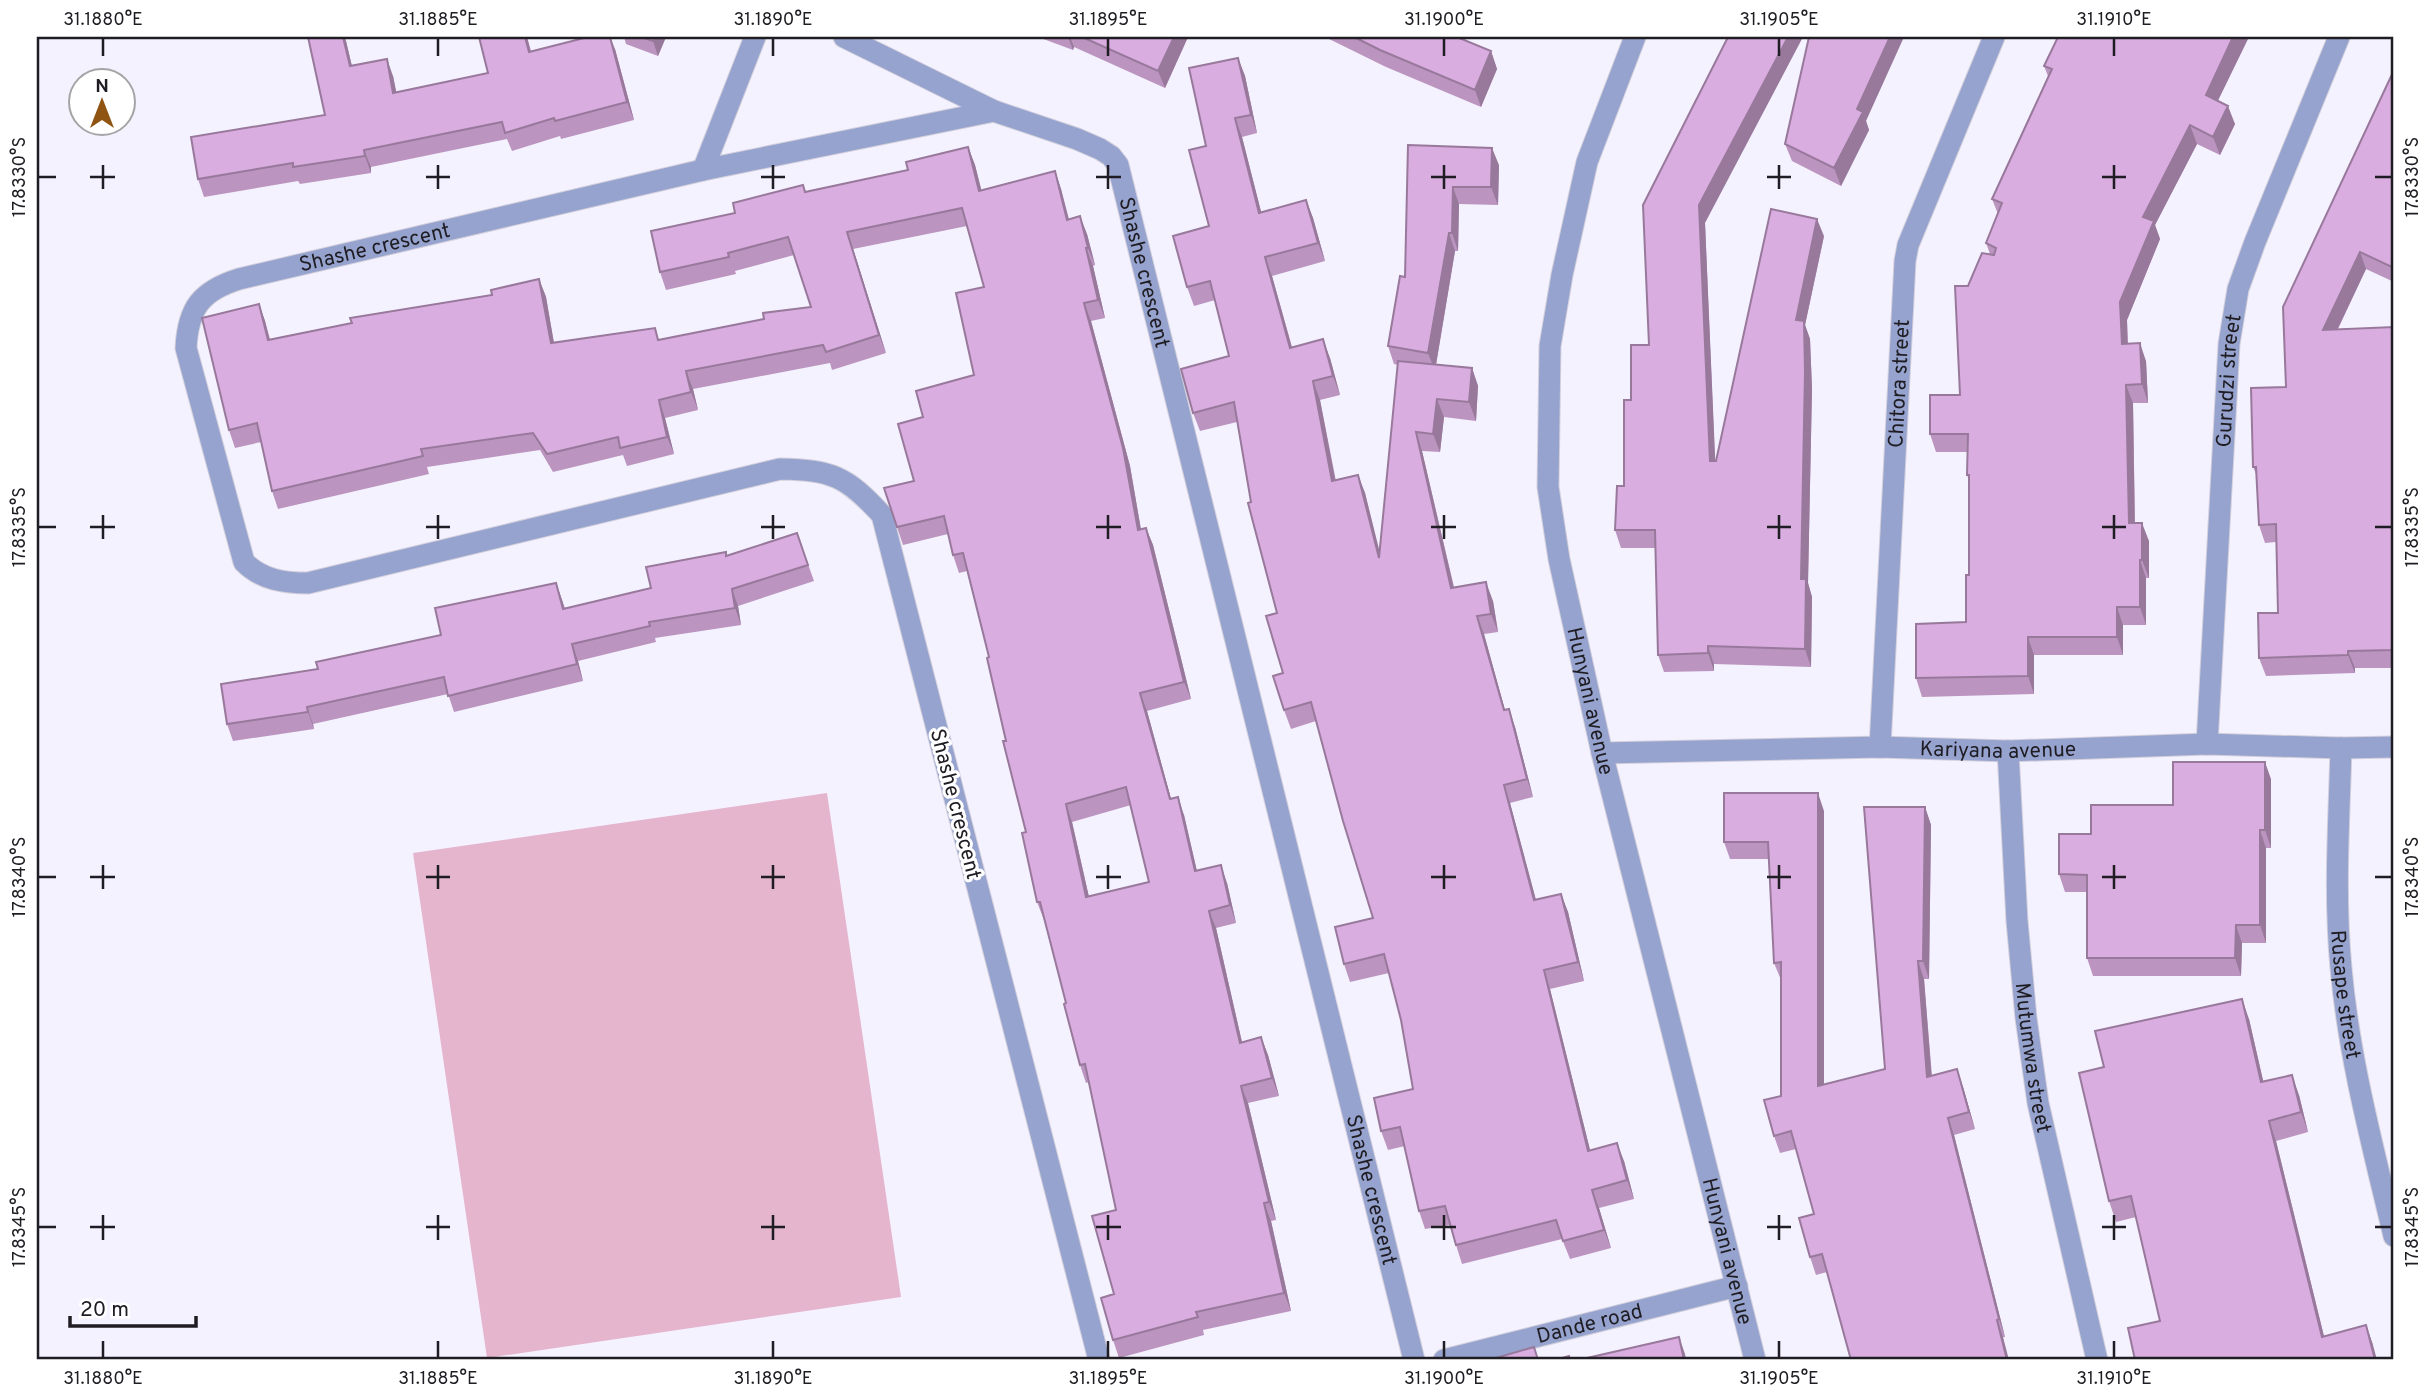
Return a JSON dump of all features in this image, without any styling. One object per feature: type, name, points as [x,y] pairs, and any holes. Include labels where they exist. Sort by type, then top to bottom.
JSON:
[{"type":"street","points":[[703,170],[755,37]]},
{"type":"street","points":[[844,37],[994,111]]},
{"type":"street","name":"Hunyani avenue","points":[[1635,37],[1587,162],[1562,275],[1550,346],[1548,487],[1559,559],[1602,753],[1755,1360]]},
{"type":"street","name":"Chitora street","points":[[1880,747],[1905,261],[1908,245],[1994,37]]},
{"type":"street","name":"Gurudzi street","points":[[2207,744],[2233,312],[2238,289],[2255,242],[2339,37]]},
{"type":"street","name":"Shashe crescent","points":[[1099,1360],[882,515],[840,478],[827,472],[780,469],[308,583],[274,580],[257,573],[244,562],[186,348],[190,315],[204,298],[223,284],[239,279],[703,170],[994,111],[1077,139],[1111,156],[1118,164],[1414,1360]]},
{"type":"street","name":"Kariyana avenue","points":[[1602,753],[1880,747],[2008,751],[2207,744],[2394,747]]},
{"type":"street","name":"Rusape street","points":[[2341,748],[2338,878],[2341,967],[2352,1058],[2394,1236]]},
{"type":"street","name":"Mutumwa street","points":[[2008,751],[2017,921],[2026,1018],[2038,1103],[2097,1360]]},
{"type":"street","name":"Dande road","points":[[1444,1360],[1737,1286]]},
{"type":"shaded area","points":[[827,793],[901,1297],[487,1358],[413,853]]},
{"type":"building","points":[[308,37],[343,37],[350,66],[387,59],[393,93],[488,73],[479,37],[525,37],[529,52],[588,37],[610,37],[627,102],[555,121],[554,118],[505,133],[502,122],[364,150],[365,156],[293,167],[293,163],[198,179],[191,137],[325,115]]},
{"type":"building","points":[[1082,37],[1174,37],[1158,71]]},
{"type":"building","points":[[1354,37],[1457,37],[1491,51],[1475,90]]},
{"type":"building","points":[[1728,37],[1788,37],[1699,205],[1710,461],[1716,461],[1771,209],[1817,219],[1796,320],[1804,321],[1801,579],[1806,579],[1805,649],[1708,646],[1708,653],[1658,655],[1655,530],[1615,530],[1617,486],[1624,486],[1624,400],[1631,400],[1631,345],[1649,345],[1643,205]]},
{"type":"building","points":[[1809,37],[1890,37],[1857,109],[1863,112],[1834,168],[1785,144]]},
{"type":"building","points":[[2058,37],[2233,37],[2206,95],[2228,106],[2213,137],[2190,125],[2143,217],[2154,221],[2120,302],[2122,344],[2140,343],[2142,384],[2126,385],[2129,523],[2142,523],[2140,607],[2117,607],[2117,637],[2028,637],[2028,676],[1916,678],[1916,624],[1966,622],[1966,575],[1969,575],[1968,434],[1930,434],[1930,395],[1960,395],[1955,286],[1968,286],[1982,253],[1994,255],[1996,248],[1986,243],[2002,203],[1992,199],[2052,69],[2044,66]]},
{"type":"building","points":[[1238,58],[1251,115],[1235,118],[1259,213],[1306,200],[1318,243],[1265,257],[1290,348],[1323,339],[1333,376],[1313,381],[1332,481],[1358,475],[1379,558],[1398,361],[1472,368],[1469,402],[1437,399],[1433,434],[1416,432],[1451,588],[1486,582],[1491,614],[1477,616],[1504,710],[1509,709],[1527,779],[1504,785],[1534,900],[1561,894],[1578,962],[1544,970],[1588,1151],[1617,1143],[1627,1180],[1592,1190],[1604,1230],[1563,1241],[1556,1220],[1456,1245],[1445,1206],[1419,1211],[1400,1127],[1381,1131],[1374,1098],[1413,1089],[1401,1020],[1384,954],[1344,964],[1335,927],[1373,918],[1311,702],[1284,710],[1273,676],[1283,673],[1266,616],[1277,613],[1248,503],[1251,502],[1234,402],[1193,413],[1181,369],[1229,356],[1210,281],[1187,287],[1173,236],[1209,226],[1189,150],[1206,146],[1189,68]]},
{"type":"building","points":[[2394,70],[2394,268],[2360,252],[2323,330],[2394,327],[2394,650],[2348,651],[2348,655],[2259,658],[2258,613],[2278,613],[2276,524],[2259,525],[2256,467],[2253,467],[2251,388],[2286,387],[2283,307]]},
{"type":"building","points":[[1408,145],[1492,148],[1491,187],[1453,187],[1452,233],[1449,233],[1428,353],[1388,346],[1400,276],[1405,277]]},
{"type":"building","points":[[968,147],[979,191],[1055,171],[1067,220],[1080,216],[1098,300],[1084,303],[1123,448],[1138,530],[1146,528],[1184,682],[1140,693],[1170,799],[1178,797],[1195,871],[1221,865],[1230,905],[1209,911],[1240,1043],[1261,1037],[1272,1078],[1241,1086],[1269,1202],[1264,1203],[1284,1293],[1196,1312],[1198,1317],[1113,1340],[1101,1298],[1114,1294],[1092,1216],[1116,1210],[1085,1064],[1080,1065],[1040,902],[1037,902],[1022,833],[1026,832],[1003,741],[1006,741],[987,658],[989,657],[963,553],[953,555],[944,516],[897,527],[884,488],[914,481],[898,424],[923,417],[916,391],[974,375],[956,293],[984,287],[962,208],[847,232],[879,335],[826,352],[823,345],[686,371],[691,392],[659,400],[667,437],[620,448],[618,437],[547,454],[533,433],[421,449],[423,456],[272,491],[257,423],[229,430],[202,318],[259,304],[268,340],[352,323],[350,318],[492,295],[491,290],[539,279],[551,343],[655,328],[658,340],[764,319],[763,313],[811,307],[788,237],[728,253],[729,257],[660,272],[651,231],[735,213],[733,203],[803,185],[805,192],[908,170],[906,162]],"holes":[[[1126,787],[1149,882],[1086,897],[1066,804]]]},
{"type":"building","points":[[797,533],[808,565],[732,589],[735,608],[649,622],[650,626],[572,644],[577,664],[448,696],[444,677],[307,707],[308,712],[227,724],[221,684],[318,669],[316,662],[441,635],[435,608],[556,583],[563,609],[651,588],[646,567],[726,552],[726,556]]},
{"type":"building","points":[[2173,762],[2265,762],[2265,830],[2260,830],[2260,925],[2236,925],[2235,958],[2087,958],[2087,875],[2059,874],[2059,834],[2091,834],[2091,805],[2173,805]]},
{"type":"building","points":[[1724,793],[1818,793],[1818,1086],[1885,1069],[1864,807],[1925,807],[1923,961],[1918,961],[1927,1077],[1957,1069],[1969,1112],[1948,1118],[2007,1360],[1851,1360],[1822,1254],[1810,1257],[1799,1218],[1814,1214],[1791,1131],[1774,1136],[1764,1100],[1781,1096],[1781,962],[1774,963],[1768,842],[1724,842]]},
{"type":"building","points":[[2242,999],[2261,1082],[2292,1075],[2301,1112],[2269,1121],[2322,1337],[2366,1325],[2375,1360],[2135,1360],[2128,1328],[2160,1321],[2131,1196],[2109,1201],[2079,1073],[2104,1067],[2095,1031]]},
{"type":"building","points":[[1679,1337],[1684,1360],[1578,1360]]},
{"type":"building","points":[[1534,1347],[1538,1360],[1489,1360]]}]
